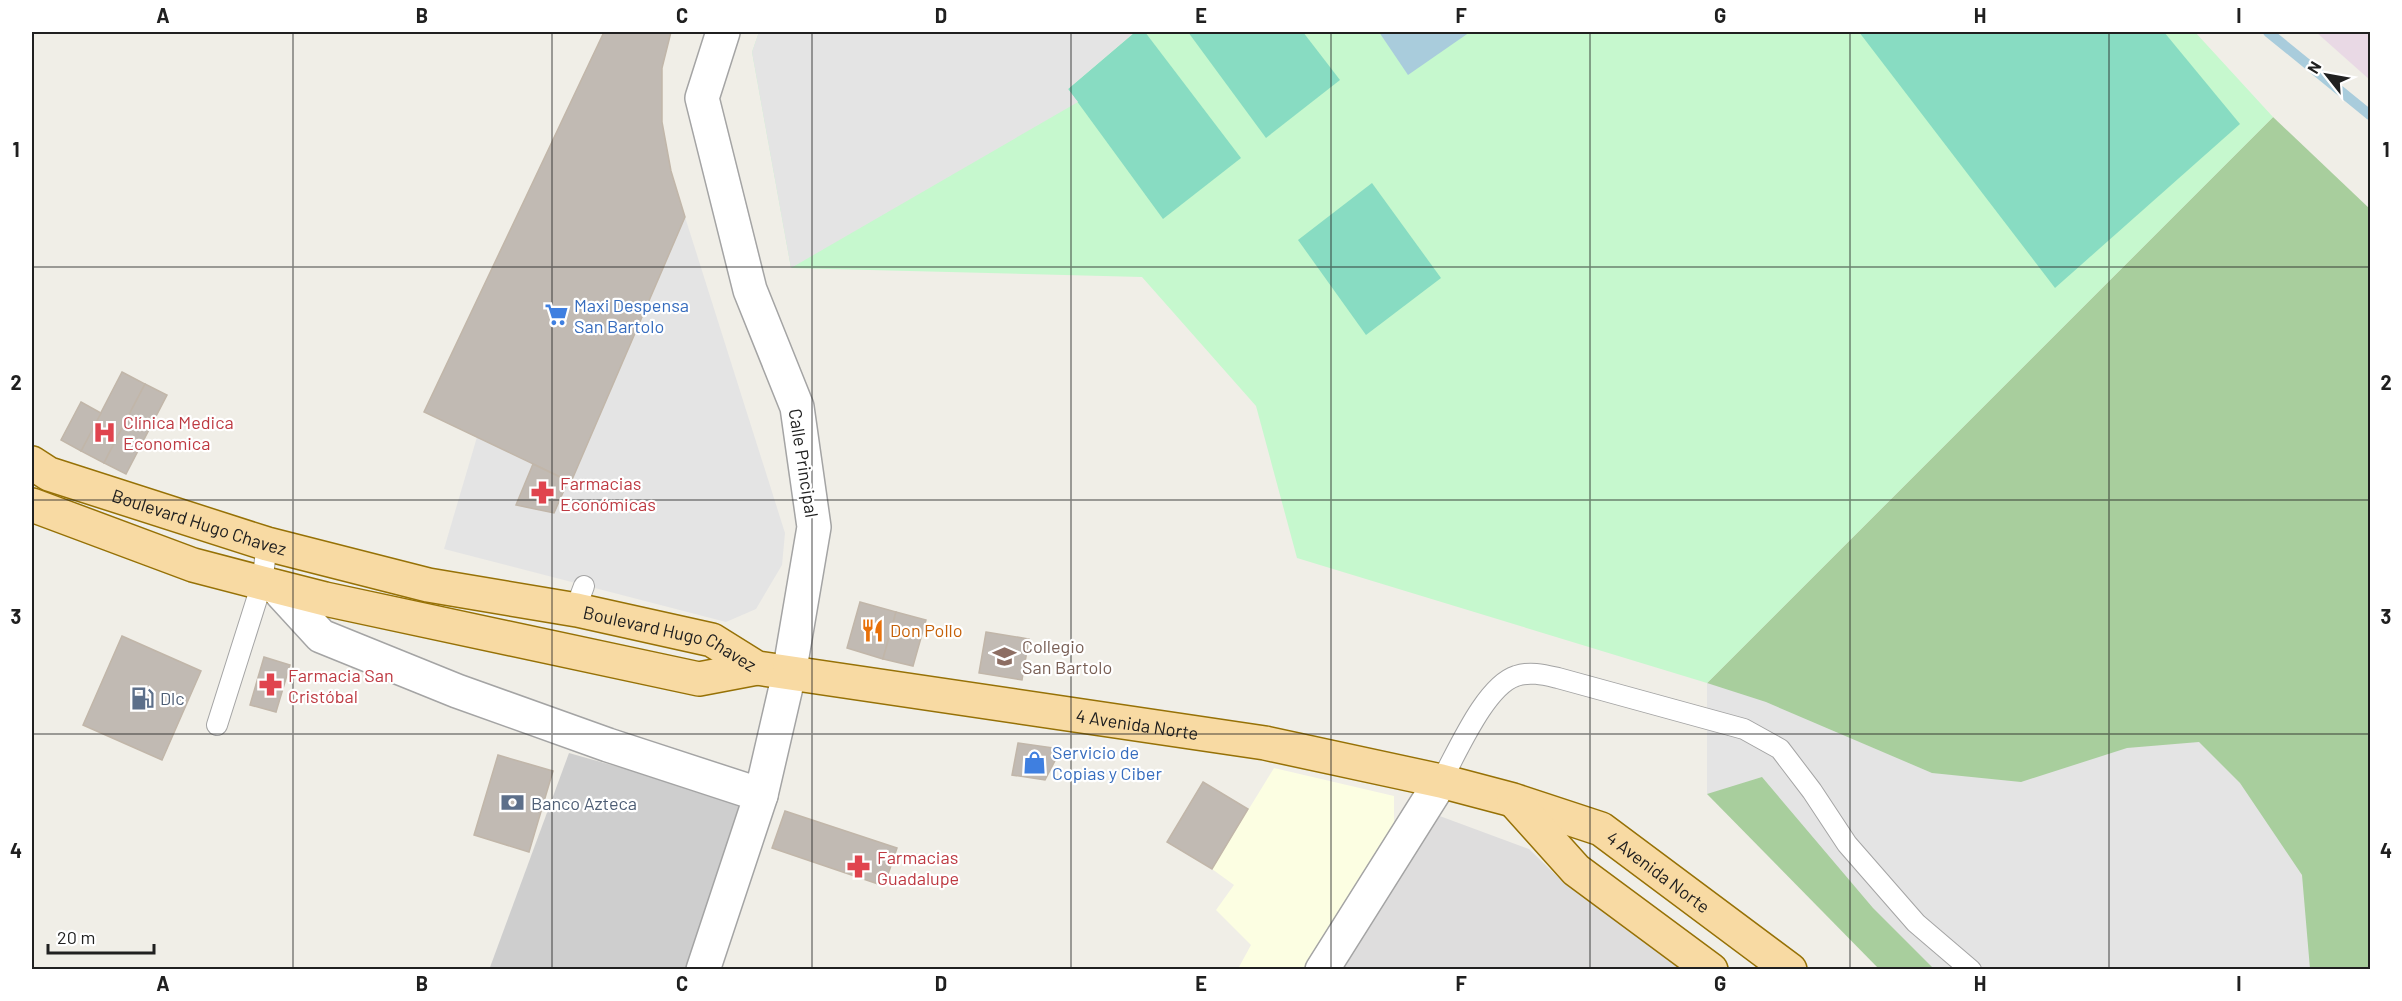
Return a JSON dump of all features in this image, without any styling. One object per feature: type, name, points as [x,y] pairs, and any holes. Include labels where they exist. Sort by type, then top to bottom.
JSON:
[{"type":"main road","name":"Boulevard Hugo Chavez","points":[[32,463],[49,474],[267,544],[428,585],[579,598],[712,640],[757,668]]},
{"type":"main road","name":"Boulevard Hugo Chavez","points":[[32,505],[193,565],[325,599],[699,679],[757,668]]},
{"type":"main road","name":"4 Avenida Norte","points":[[757,668],[1265,742],[1442,781],[1513,800],[1600,829],[1790,969]]},
{"type":"main road","points":[[1513,800],[1576,870],[1711,969]]},
{"type":"street","name":"Calle Principal","points":[[703,969],[760,795],[789,674],[814,527],[797,407],[750,290],[702,98],[723,32]]},
{"type":"street","points":[[269,585],[321,636],[457,691],[608,745],[760,795]]},
{"type":"street","points":[[1322,969],[1442,781]]},
{"type":"lane","points":[[217,726],[269,585],[267,544]]},
{"type":"lane","points":[[1442,781],[1476,716],[1494,692],[1516,676],[1537,673],[1744,729],[1780,749],[1812,791],[1847,844],[1916,923],[1971,969]]},
{"type":"shaded area","points":[[759,32],[1135,32],[1068,89],[1078,102],[791,268],[752,52]]},
{"type":"shaded area","points":[[2316,32],[2370,32],[2370,80]]},
{"type":"shaded area","points":[[685,217],[785,533],[782,565],[756,609],[726,622],[444,549],[477,437],[571,482]]},
{"type":"shaded area","points":[[1707,683],[1766,702],[1932,773],[2021,782],[2127,748],[2199,742],[2240,783],[2302,875],[2310,969],[1934,969],[1873,908],[1762,777],[1707,794]]},
{"type":"shaded area","points":[[569,753],[742,802],[688,969],[489,970]]},
{"type":"shaded area","points":[[1274,768],[1394,796],[1394,831],[1308,969],[1243,970],[1239,967],[1251,945],[1216,910],[1234,885],[1212,869]]},
{"type":"shaded area","points":[[1437,815],[1529,849],[1564,883],[1683,969],[1338,970]]},
{"type":"green space","points":[[759,32],[2195,32],[2273,117],[1707,683],[1297,558],[1256,406],[1142,277],[791,268],[752,52]]},
{"type":"green space","points":[[1135,32],[1145,32],[1241,158],[1163,219],[1068,89]]},
{"type":"green space","points":[[1188,32],[1303,32],[1340,80],[1266,138]]},
{"type":"green space","points":[[1859,32],[2164,32],[2240,124],[2055,288]]},
{"type":"green space","points":[[2273,117],[2370,209],[2370,969],[1879,969],[1707,794],[1707,683]]},
{"type":"green space","points":[[1372,183],[1441,278],[1366,335],[1298,240]]},
{"type":"water","points":[[1379,32],[1470,32],[1408,75]]},
{"type":"building","name":"Maxi Despensa San Bartolo","points":[[604,32],[671,32],[662,68],[662,122],[671,171],[685,217],[571,482],[424,412]]},
{"type":"building","name":"Clínica Medica Economica","points":[[122,372],[145,384],[104,463],[81,451]]},
{"type":"building","points":[[145,384],[167,395],[126,474],[104,463]]},
{"type":"building","points":[[81,402],[101,413],[81,451],[61,440]]},
{"type":"building","name":"Farmacias Económicas","points":[[533,464],[568,481],[554,513],[516,505]]},
{"type":"building","name":"Don Pollo","points":[[860,602],[896,612],[883,659],[847,648]]},
{"type":"building","points":[[896,612],[926,620],[913,666],[883,659]]},
{"type":"building","name":"Collegio San Bartolo","points":[[986,632],[1029,639],[1022,680],[979,673]]},
{"type":"building","name":"Dlc","points":[[122,636],[201,671],[162,760],[83,725]]},
{"type":"building","name":"Farmacia San Cristóbal","points":[[264,657],[290,665],[276,712],[250,705]]},
{"type":"building","name":"Servicio de Copias y Ciber","points":[[1018,743],[1061,749],[1045,780],[1012,775]]},
{"type":"building","name":"Banco Azteca","points":[[498,755],[553,771],[529,852],[474,835]]},
{"type":"building","points":[[1203,782],[1248,809],[1212,869],[1167,842]]},
{"type":"building","name":"Farmacias Guadalupe","points":[[785,811],[897,848],[884,886],[772,848]]},
{"type":"waterway","points":[[2268,32],[2370,115]]},
{"type":"place","name":"Maxi Despensa San Bartolo","points":[[556,315]]},
{"type":"place","name":"Clínica Medica Economica","points":[[105,432]]},
{"type":"place","name":"Farmacias Económicas","points":[[542,493]]},
{"type":"place","name":"Don Pollo","points":[[872,630]]},
{"type":"place","name":"Collegio San Bartolo","points":[[1004,656]]},
{"type":"place","name":"Farmacia San Cristóbal","points":[[270,685]]},
{"type":"place","name":"Dlc","points":[[142,698]]},
{"type":"place","name":"Servicio de Copias y Ciber","points":[[1034,762]]},
{"type":"place","name":"Banco Azteca","points":[[513,803]]},
{"type":"place","name":"Farmacias Guadalupe","points":[[859,867]]}]
